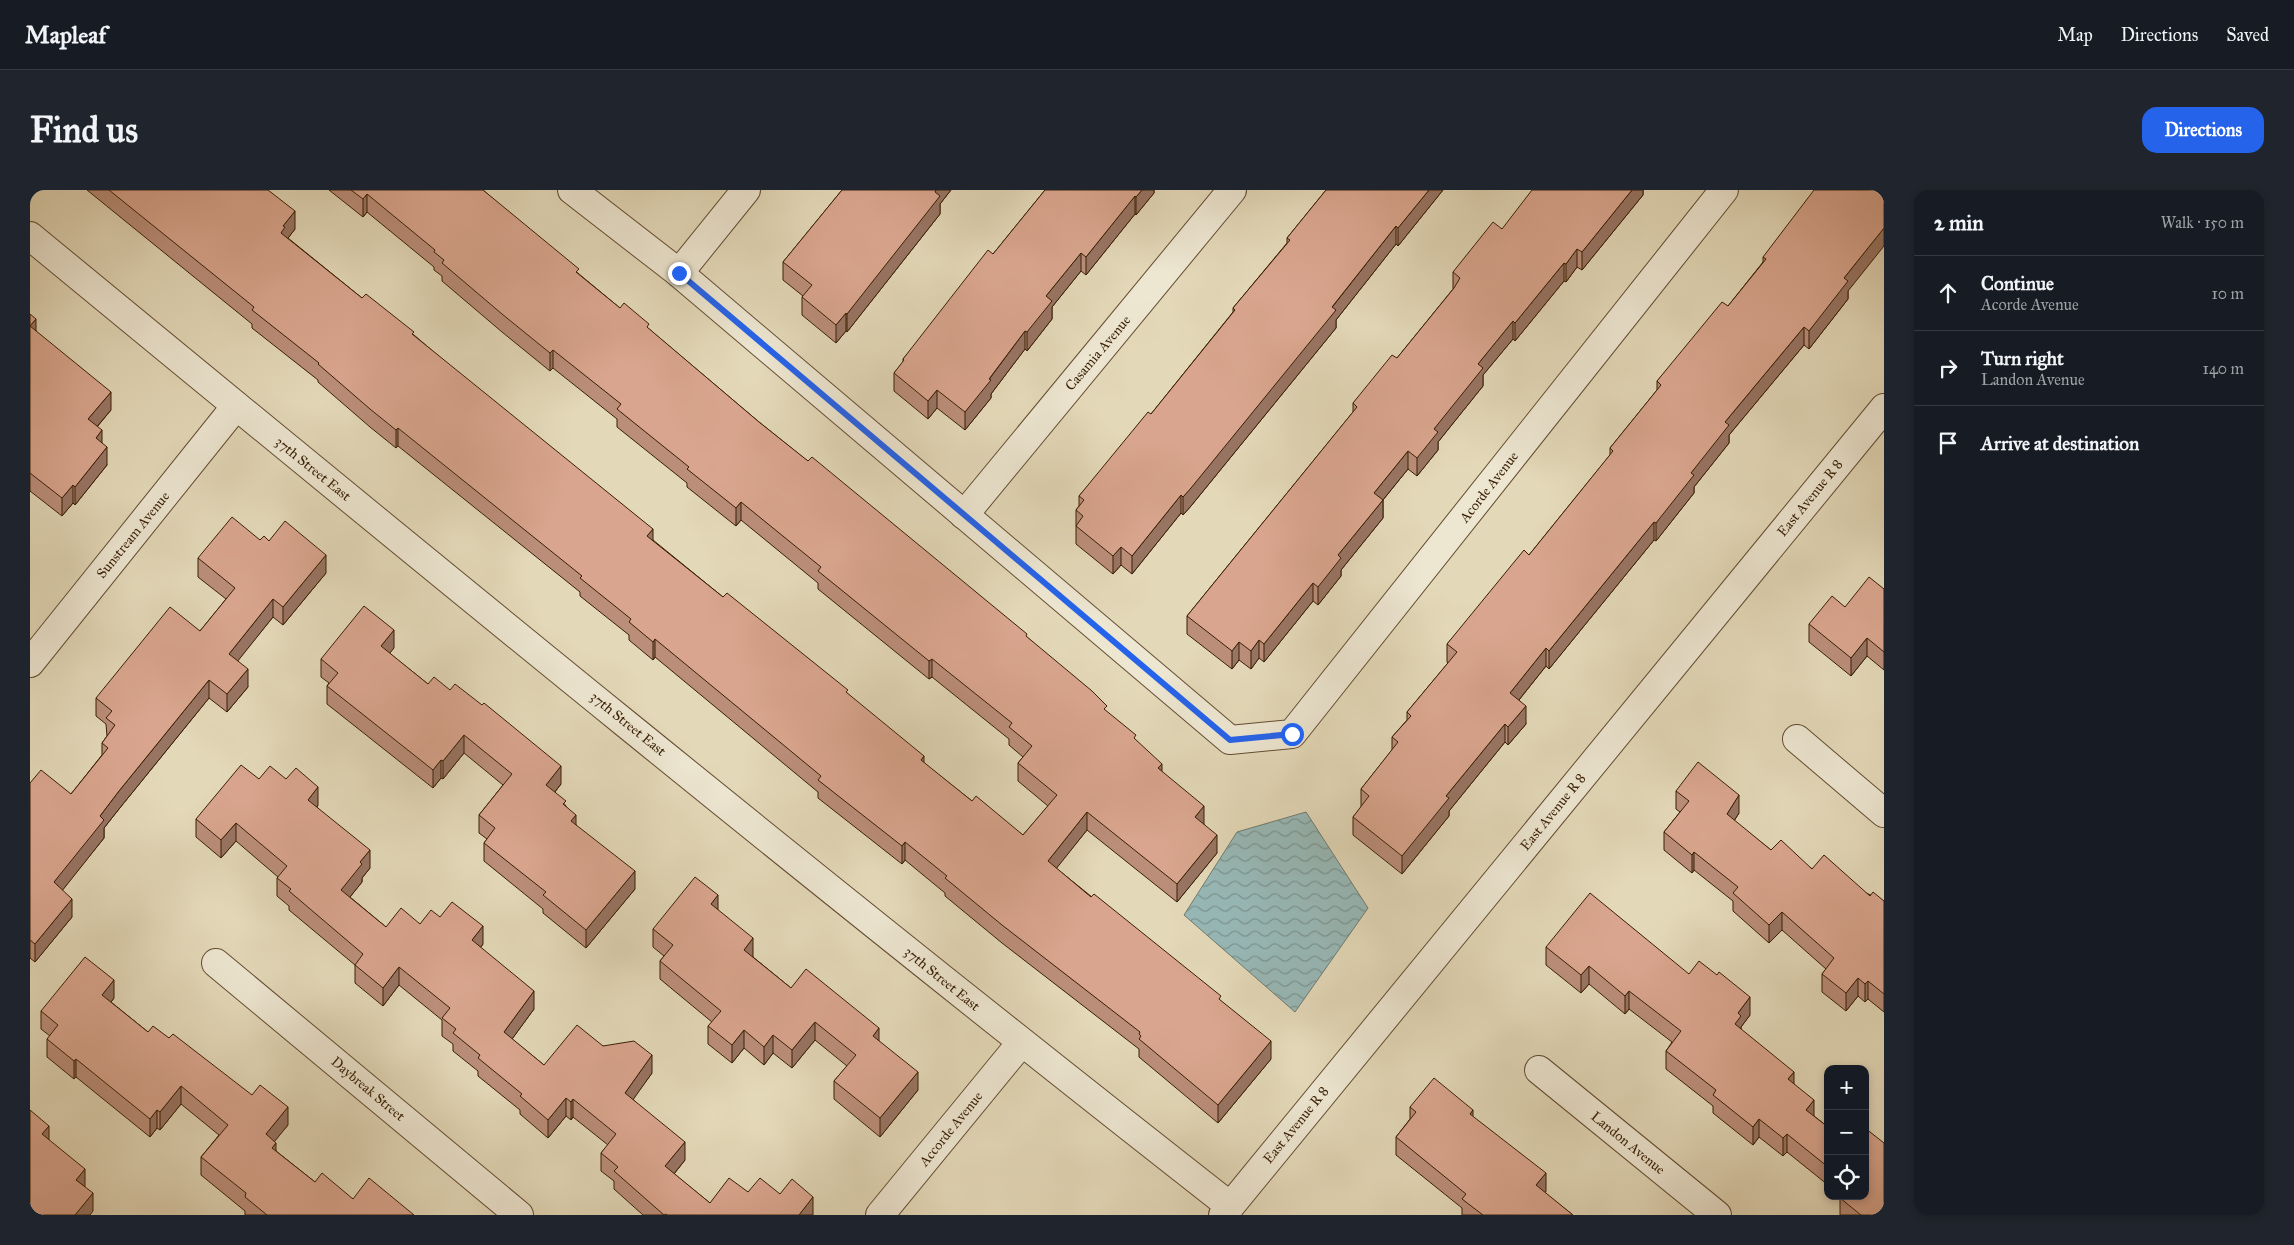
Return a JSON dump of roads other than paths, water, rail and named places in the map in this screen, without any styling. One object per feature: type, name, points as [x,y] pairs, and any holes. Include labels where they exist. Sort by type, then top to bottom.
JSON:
[{"type":"street","points":[[572,190],[679,273],[964,515]]},
{"type":"street","points":[[679,273],[746,190]]},
{"type":"street","name":"Casamia Avenue","points":[[964,515],[1232,190]]},
{"type":"street","name":"Acorde Avenue","points":[[964,515],[1230,740],[1292,734],[1724,190]]},
{"type":"street","name":"37th Street East","points":[[30,236],[236,406],[1226,1211]]},
{"type":"street","name":"Sunstream Avenue","points":[[30,663],[236,406]]},
{"type":"street","name":"East Avenue R 8","points":[[1226,1211],[1884,408]]},
{"type":"street","points":[[1797,739],[1884,813]]},
{"type":"street","name":"Daybreak Street","points":[[216,963],[519,1215]]},
{"type":"street","name":"Accorde Avenue","points":[[880,1215],[1021,1043]]},
{"type":"street","name":"Landon Avenue","points":[[1539,1070],[1717,1215]]},
{"type":"water","points":[[1306,812],[1368,908],[1295,1012],[1184,915],[1237,832]]}]
